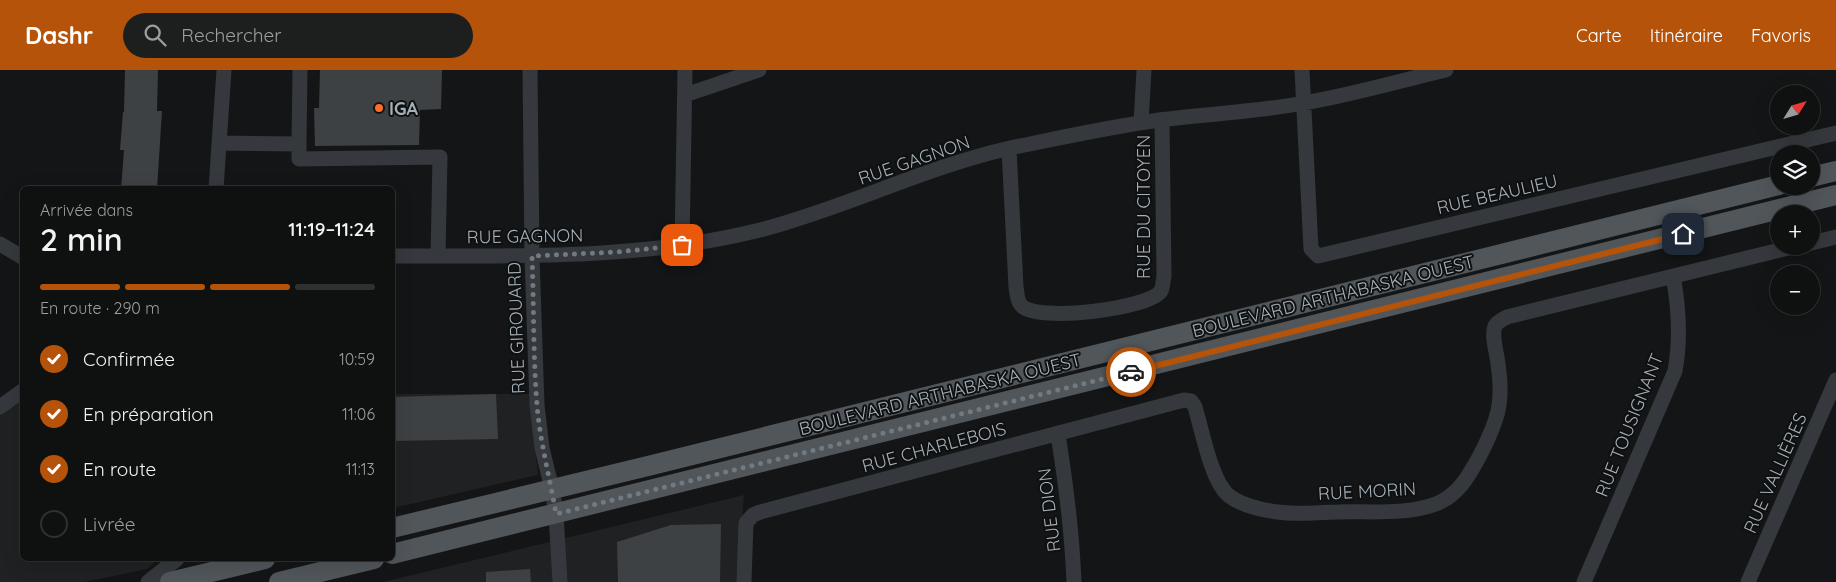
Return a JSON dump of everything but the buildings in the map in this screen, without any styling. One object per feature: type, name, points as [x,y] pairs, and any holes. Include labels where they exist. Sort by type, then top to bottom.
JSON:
[{"type":"main road","points":[[1820,175],[1836,171]]},
{"type":"main road","name":"BOULEVARD ARTHABASKA OUEST","points":[[395,527],[1770,187]]},
{"type":"main road","name":"BOULEVARD ARTHABASKA OUEST","points":[[395,553],[1836,195]]},
{"type":"main road","points":[[170,582],[204,571],[254,561]]},
{"type":"main road","points":[[279,582],[366,561]]},
{"type":"street","points":[[216,186],[224,70]]},
{"type":"street","points":[[300,70],[299,159],[440,157],[438,256]]},
{"type":"street","name":"RUE GIROUARD","points":[[530,70],[532,256],[537,405],[542,448],[556,514],[560,582]]},
{"type":"street","points":[[682,245],[685,70]]},
{"type":"street","points":[[685,95],[759,70]]},
{"type":"street","points":[[1141,123],[1144,70]]},
{"type":"street","points":[[1302,70],[1303,104]]},
{"type":"street","name":"RUE GAGNON","points":[[395,256],[532,256],[618,252],[682,245],[763,229],[867,196],[959,162],[1009,149],[1141,123],[1303,104],[1446,70]]},
{"type":"street","name":"RUE BEAULIEU","points":[[1303,104],[1311,249],[1318,256],[1836,133]]},
{"type":"street","name":"RUE DU CITOYEN","points":[[1009,149],[1017,298],[1021,305],[1042,313],[1093,312],[1150,299],[1161,291],[1164,276],[1162,120]]},
{"type":"street","points":[[219,143],[299,144]]},
{"type":"street","points":[[1820,241],[1836,237]]},
{"type":"street","points":[[0,244],[20,256]]},
{"type":"street","points":[[1674,276],[1770,252]]},
{"type":"street","name":"RUE MORIN","points":[[1191,401],[1195,407],[1218,482],[1228,494],[1240,502],[1255,508],[1279,512],[1408,510],[1437,504],[1461,486],[1472,470],[1493,426],[1499,407],[1500,394],[1495,327],[1500,321],[1507,317],[1674,276]]},
{"type":"street","name":"RUE TOUSIGNANT","points":[[1584,582],[1675,370],[1679,347],[1679,325],[1674,276]]},
{"type":"street","name":"RUE VALLIÈRES","points":[[1748,582],[1836,380]]},
{"type":"street","points":[[0,407],[20,392]]},
{"type":"street","name":"RUE CHARLEBOIS","points":[[744,582],[746,523],[753,515],[1184,400],[1191,401]]},
{"type":"street","name":"RUE DION","points":[[1058,434],[1069,508],[1074,582]]},
{"type":"street","points":[[148,582],[174,561]]},
{"type":"shaded area","points":[[395,394],[529,394],[538,475],[395,508]]},
{"type":"shaded area","points":[[20,397],[20,561],[156,561],[147,569],[84,582],[0,582],[0,412]]},
{"type":"shaded area","points":[[744,495],[738,582],[383,582]]},
{"type":"way so far","points":[[682,245],[618,252],[532,256],[537,405],[542,448],[556,514],[1131,372]]},
{"type":"place","name":"IGA","points":[[379,108]]},
{"type":"route","points":[[1131,372],[1683,234]]}]
